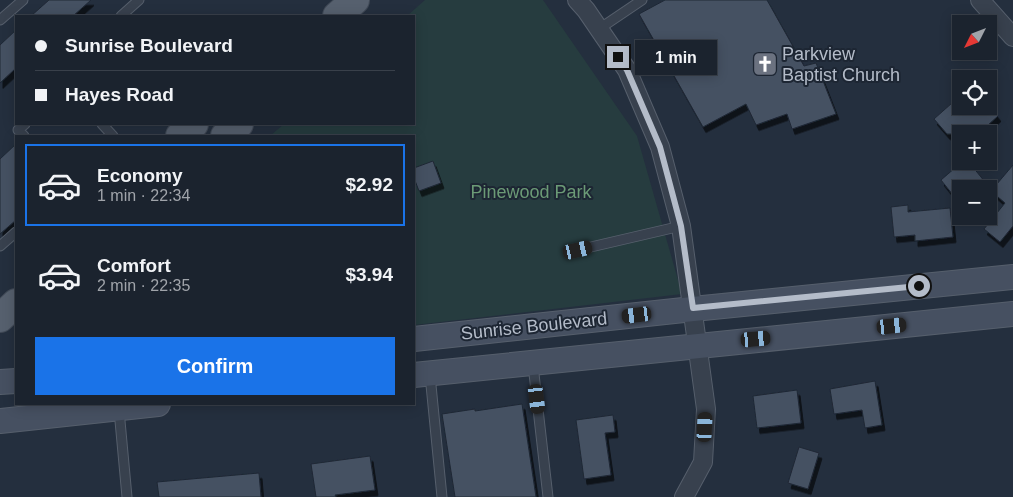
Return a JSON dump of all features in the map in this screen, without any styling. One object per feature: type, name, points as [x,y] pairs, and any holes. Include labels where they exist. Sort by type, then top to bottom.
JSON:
[{"type":"main road","points":[[338,15],[355,0]]},
{"type":"main road","points":[[181,135],[193,125]]},
{"type":"main road","points":[[226,135],[238,125]]},
{"type":"main road","name":"Sunrise Boulevard","points":[[415,339],[693,308],[1013,277]]},
{"type":"main road","points":[[0,318],[15,304]]},
{"type":"main road","name":"Sunrise Boulevard","points":[[422,374],[1013,314]]},
{"type":"main road","points":[[0,382],[15,380]]},
{"type":"main road","points":[[0,421],[148,405]]},
{"type":"street","points":[[578,0],[627,70],[660,147],[681,226],[706,409],[703,462],[684,497]]},
{"type":"street","points":[[980,0],[1013,36]]},
{"type":"lane","points":[[0,20],[23,0]]},
{"type":"lane","points":[[122,15],[139,0]]},
{"type":"lane","points":[[599,29],[642,0]]},
{"type":"lane","points":[[23,135],[18,130],[24,125]]},
{"type":"lane","points":[[103,125],[112,135]]},
{"type":"lane","points":[[578,250],[681,226]]},
{"type":"lane","points":[[0,246],[15,233]]},
{"type":"lane","points":[[533,362],[548,497]]},
{"type":"lane","points":[[422,374],[442,497]]},
{"type":"lane","points":[[119,408],[127,497]]},
{"type":"green space","name":"Pinewood Park","points":[[425,0],[543,0],[637,136],[682,294],[415,325],[415,135],[271,135],[283,125],[415,125],[415,15],[408,15]]},
{"type":"building","points":[[49,0],[91,0],[74,15],[32,15]]},
{"type":"building","name":"Parkview Baptist Church","points":[[665,0],[767,0],[804,66],[816,63],[836,114],[792,129],[787,114],[756,125],[746,104],[703,127],[639,14]]},
{"type":"building","points":[[15,31],[15,69],[0,83],[0,45]]},
{"type":"building","points":[[952,103],[952,115],[998,116],[988,125],[952,125],[952,134],[947,134],[934,119]]},
{"type":"building","points":[[15,145],[15,221],[0,234],[0,159]]},
{"type":"building","points":[[433,161],[441,183],[419,191],[415,181],[415,168]]},
{"type":"building","points":[[1013,165],[1013,226],[1000,242],[984,229],[987,225],[997,225],[997,213],[1005,203],[997,196],[997,184]]},
{"type":"building","points":[[953,170],[975,170],[983,180],[952,180],[952,194],[941,180]]},
{"type":"building","points":[[908,205],[908,212],[950,208],[953,237],[915,241],[915,235],[894,237],[891,207]]},
{"type":"building","points":[[875,381],[882,425],[865,428],[862,410],[834,414],[830,389]]},
{"type":"building","points":[[797,390],[801,423],[757,428],[753,396]]},
{"type":"building","points":[[522,404],[536,497],[455,497],[442,414]]},
{"type":"building","points":[[613,415],[615,432],[605,433],[611,475],[584,479],[576,420]]},
{"type":"building","points":[[799,447],[819,453],[808,489],[788,483]]},
{"type":"building","points":[[370,456],[375,490],[335,495],[336,497],[316,497],[311,464]]},
{"type":"building","points":[[259,473],[261,497],[159,497],[157,482]]},
{"type":"place","name":"Parkview Baptist Church","points":[[765,64]]},
{"type":"route","points":[[618,57],[627,70],[660,147],[681,226],[693,308],[919,286]]}]
